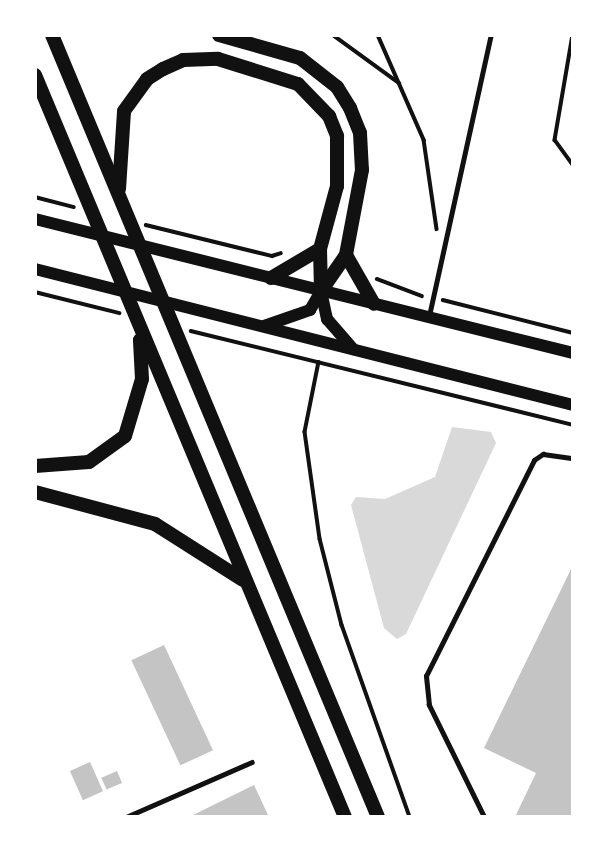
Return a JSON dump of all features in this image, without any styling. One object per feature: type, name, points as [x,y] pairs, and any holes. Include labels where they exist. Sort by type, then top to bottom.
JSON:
[{"type":"main road","points":[[52,35],[378,817]]},
{"type":"main road","points":[[219,35],[300,58],[337,87],[351,108],[360,133],[362,170],[346,256],[321,290]]},
{"type":"main road","points":[[119,197],[119,128],[134,93],[183,60],[230,61],[298,84],[329,116],[340,160],[320,249],[321,290]]},
{"type":"main road","points":[[35,75],[345,817]]},
{"type":"main road","points":[[271,278],[320,249]]},
{"type":"main road","points":[[346,256],[374,304]]},
{"type":"main road","points":[[35,466],[64,469],[89,462],[125,436],[142,379],[139,328]]},
{"type":"main road","points":[[35,492],[155,524],[244,580]]},
{"type":"street","points":[[35,219],[573,353]]},
{"type":"street","points":[[35,269],[573,405]]},
{"type":"street","points":[[264,326],[310,310],[321,290]]},
{"type":"street","points":[[321,290],[327,319],[353,349]]},
{"type":"lane","points":[[429,317],[491,35]]},
{"type":"lane","points":[[484,817],[429,705],[426,676],[534,460],[543,454],[573,458]]},
{"type":"lane","points":[[127,817],[252,762]]},
{"type":"path","points":[[333,35],[401,85]]},
{"type":"path","points":[[378,35],[424,140],[434,244]]},
{"type":"path","points":[[573,35],[555,141],[573,165]]},
{"type":"path","points":[[35,198],[88,211]]},
{"type":"path","points":[[141,223],[272,256],[288,251]]},
{"type":"path","points":[[370,270],[390,287],[573,333]]},
{"type":"path","points":[[423,296],[425,283]]},
{"type":"path","points":[[35,292],[126,315]]},
{"type":"path","points":[[177,332],[319,362],[573,425]]},
{"type":"path","points":[[319,362],[305,432],[320,539],[341,625],[410,817]]},
{"type":"shaded area","points":[[452,427],[491,432],[496,443],[406,634],[397,639],[384,628],[351,505],[356,497],[385,499],[435,477]]},
{"type":"building","points":[[573,565],[573,817],[515,817],[536,773],[484,748]]},
{"type":"building","points":[[164,645],[213,750],[180,765],[131,660]]},
{"type":"building","points":[[90,762],[103,791],[83,800],[70,771]]},
{"type":"building","points":[[117,771],[122,783],[106,790],[101,778]]},
{"type":"building","points":[[254,785],[268,815],[189,817]]}]
